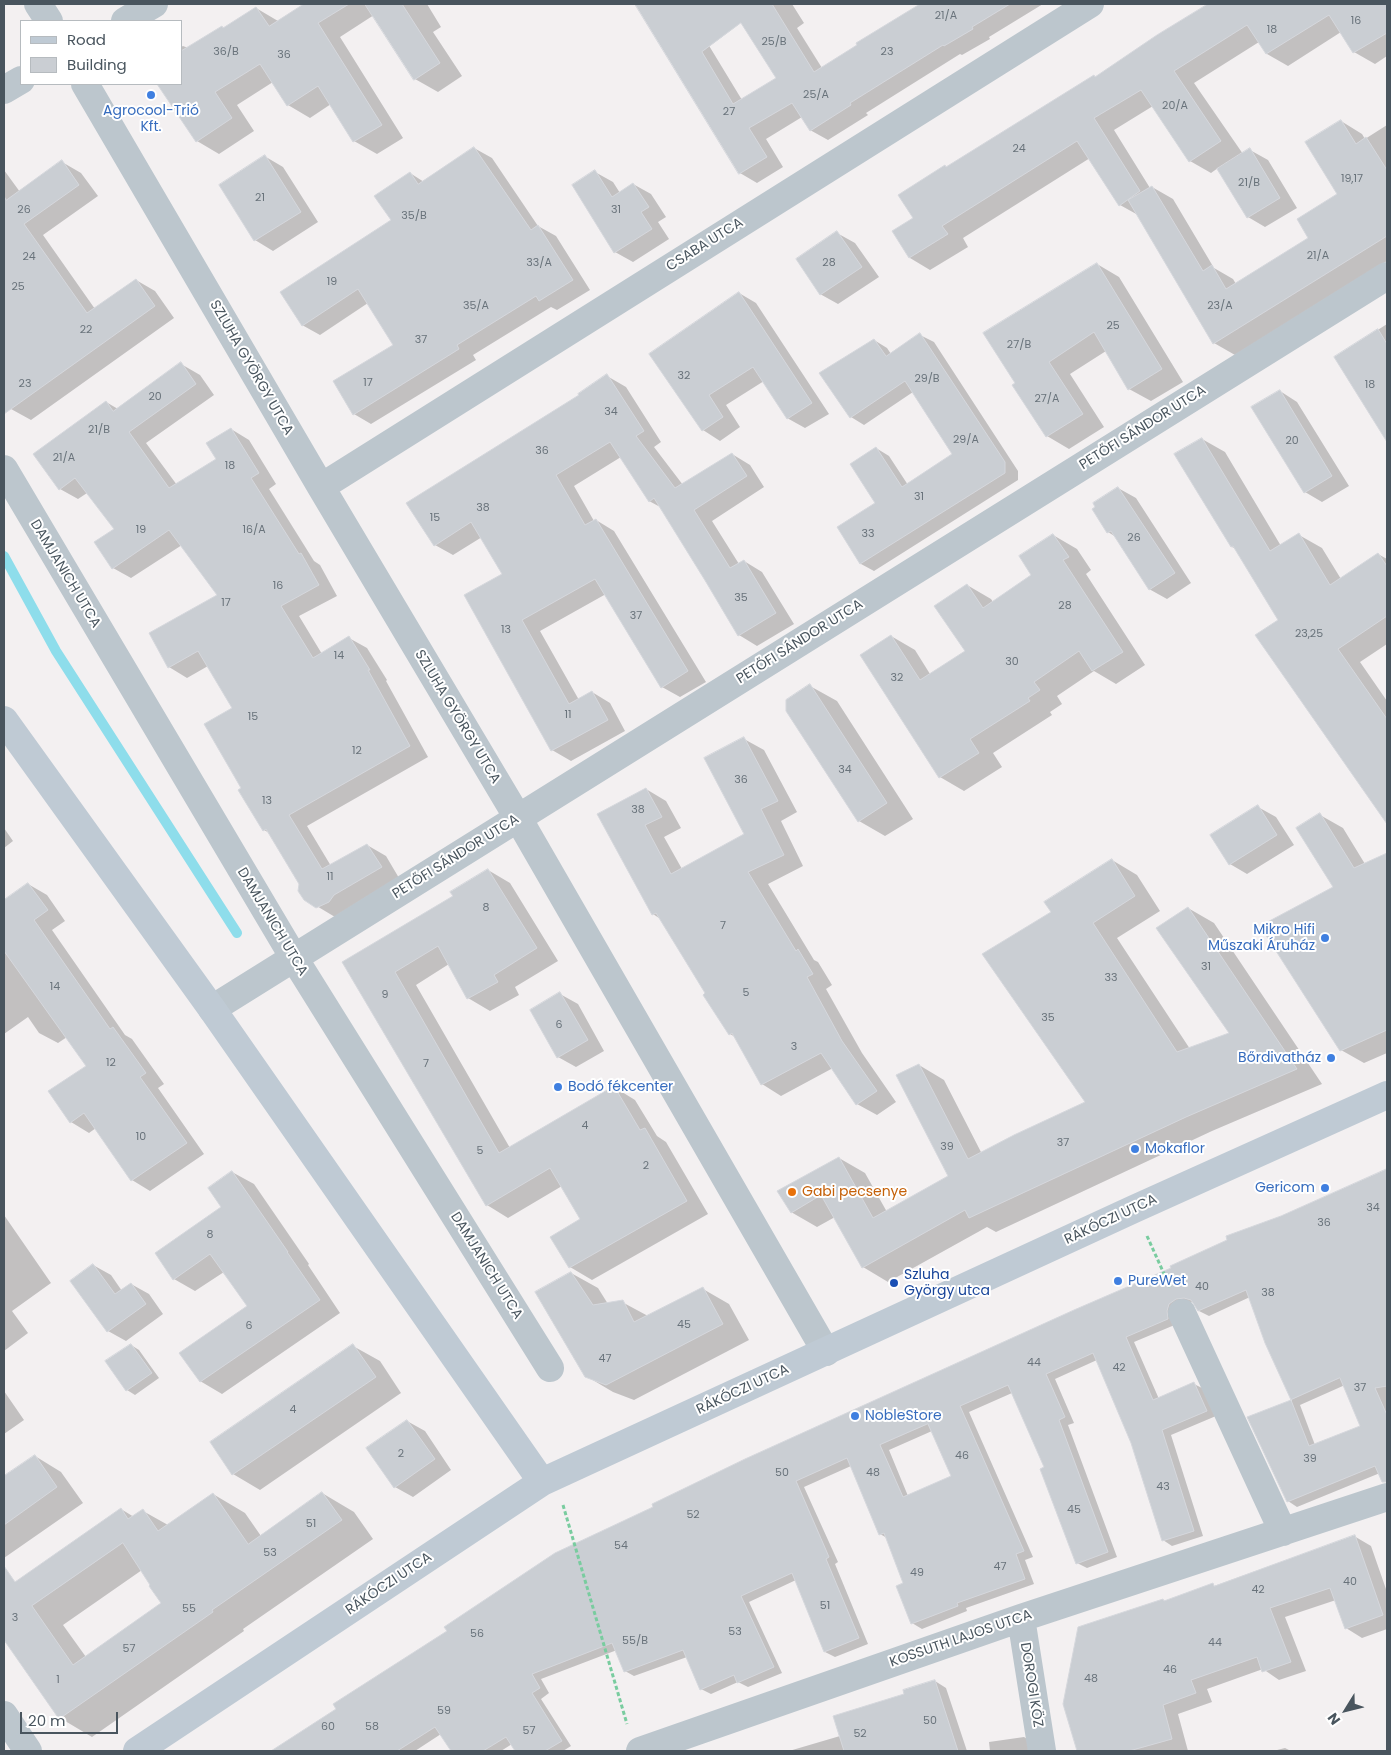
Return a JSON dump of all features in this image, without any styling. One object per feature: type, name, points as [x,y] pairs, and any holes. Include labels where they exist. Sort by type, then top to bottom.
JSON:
[{"type":"street","points":[[38,4],[48,20]]},
{"type":"street","points":[[127,20],[154,4]]},
{"type":"street","name":"CSABA UTCA","points":[[321,487],[1090,4]]},
{"type":"street","points":[[4,90],[20,81]]},
{"type":"street","name":"SZLUHA GYÖRGY UTCA","points":[[86,85],[518,818],[826,1352]]},
{"type":"street","name":"PETŐFI SÁNDOR UTCA","points":[[212,1008],[1387,276]]},
{"type":"street","name":"DAMJANICH UTCA","points":[[4,469],[294,958],[550,1368]]},
{"type":"street","points":[[4,720],[548,1479]]},
{"type":"street","name":"RÁKÓCZI UTCA","points":[[137,1751],[548,1479],[1134,1209],[1387,1096]]},
{"type":"street","points":[[1182,1313],[1283,1532]]},
{"type":"street","name":"KOSSUTH LAJOS UTCA","points":[[635,1742],[1021,1618],[1387,1497]]},
{"type":"street","name":"DOROGI KÖZ","points":[[1021,1618],[1042,1751]]},
{"type":"street","points":[[4,1715],[28,1751]]},
{"type":"path","points":[[1134,1209],[1182,1313]]},
{"type":"path","points":[[548,1479],[635,1742]]},
{"type":"building","points":[[304,4],[349,4],[318,23],[382,125],[353,142],[318,86],[287,106],[260,64],[215,92],[232,118],[196,142],[158,85],[182,85],[182,50],[256,7],[269,26]]},
{"type":"building","points":[[365,4],[402,4],[440,63],[414,80]]},
{"type":"building","points":[[635,4],[772,4],[814,72],[857,45],[856,43],[920,4],[1010,4],[972,27],[973,29],[943,45],[850,103],[851,105],[810,131],[792,103],[749,128],[767,157],[739,174]],"holes":[[[741,23],[776,78],[733,104],[702,52]]]},
{"type":"building","points":[[1208,4],[1387,4],[1387,33],[1353,53],[1329,15],[1266,54],[1247,25],[1174,71],[1221,141],[1189,162],[1141,90],[1094,118],[1140,191],[1119,206],[1077,141],[942,226],[948,234],[909,258],[892,231],[913,218],[898,195],[1094,75],[1095,77],[1157,35]]},
{"type":"building","points":[[1341,120],[1356,144],[1366,137],[1387,170],[1387,236],[1213,344],[1128,200],[1152,186],[1203,271],[1212,265],[1226,289],[1308,238],[1297,219],[1337,194],[1305,142]]},
{"type":"building","points":[[474,147],[531,230],[538,225],[573,280],[539,301],[536,296],[457,345],[459,349],[353,415],[333,381],[393,345],[358,289],[302,326],[280,292],[391,220],[374,196],[410,172],[418,184]]},
{"type":"building","points":[[1250,148],[1280,198],[1247,218],[1217,169]]},
{"type":"building","points":[[265,155],[301,212],[254,241],[219,185]]},
{"type":"building","points":[[62,160],[79,185],[24,224],[87,313],[136,279],[155,306],[4,414],[4,196],[6,200]]},
{"type":"building","points":[[595,170],[612,197],[633,183],[649,207],[641,212],[652,229],[614,253],[572,185]]},
{"type":"building","points":[[837,231],[862,267],[820,295],[796,259]]},
{"type":"building","points":[[1097,263],[1162,369],[1128,390],[1094,332],[1049,362],[1083,414],[1046,437],[1012,385],[1015,383],[983,333]]},
{"type":"building","points":[[739,292],[812,403],[787,419],[753,367],[709,395],[723,417],[702,431],[649,354]]},
{"type":"building","points":[[1378,329],[1387,344],[1387,442],[1334,357]]},
{"type":"building","points":[[920,333],[1005,462],[1005,473],[860,564],[837,527],[875,503],[850,464],[876,447],[902,487],[952,454],[905,381],[850,418],[819,373],[874,339],[886,356]]},
{"type":"building","points":[[181,362],[196,384],[129,432],[169,488],[216,459],[206,443],[231,428],[259,473],[251,478],[299,554],[301,553],[319,585],[281,606],[313,658],[349,636],[370,670],[368,670],[410,746],[289,815],[322,869],[367,844],[382,867],[334,895],[329,902],[316,908],[304,900],[298,891],[299,884],[266,829],[263,831],[238,790],[241,788],[204,724],[232,708],[198,651],[168,668],[149,633],[217,595],[169,530],[112,569],[94,542],[114,529],[75,478],[59,490],[33,454],[106,401],[113,411]]},
{"type":"building","points":[[607,374],[644,431],[636,436],[675,488],[732,453],[747,476],[694,510],[730,568],[744,560],[776,613],[738,636],[654,498],[649,502],[610,442],[556,475],[585,525],[596,519],[688,671],[661,688],[595,579],[522,620],[569,704],[592,691],[608,720],[551,751],[464,595],[502,574],[471,522],[434,546],[406,503],[579,395]]},
{"type":"building","points":[[1280,390],[1332,476],[1304,493],[1251,407]]},
{"type":"building","points":[[1202,438],[1270,551],[1299,533],[1330,585],[1378,553],[1387,566],[1387,616],[1338,649],[1387,719],[1387,824],[1255,635],[1278,620],[1174,454]]},
{"type":"building","points":[[1118,487],[1175,573],[1149,590],[1111,531],[1107,533],[1092,509],[1095,507],[1093,503]]},
{"type":"building","points":[[1053,534],[1069,557],[1063,560],[1123,652],[1092,671],[1079,651],[1034,682],[1040,690],[1028,698],[1030,701],[970,739],[979,753],[939,778],[860,655],[891,635],[920,680],[965,651],[934,606],[967,584],[983,608],[1031,575],[1019,556]]},
{"type":"building","points":[[810,684],[887,803],[858,822],[786,711],[786,700]]},
{"type":"building","points":[[744,737],[778,801],[761,809],[784,855],[748,872],[796,951],[798,949],[813,974],[807,977],[842,1041],[877,1091],[856,1105],[821,1053],[761,1085],[732,1033],[729,1035],[703,995],[705,993],[656,913],[652,915],[597,814],[646,788],[662,817],[645,825],[671,874],[744,834],[704,758]]},
{"type":"building","points":[[1258,805],[1277,835],[1229,865],[1210,835]]},
{"type":"building","points":[[1320,813],[1354,868],[1387,853],[1387,1030],[1340,1051],[1260,926],[1333,887],[1296,828]]},
{"type":"building","points":[[1112,859],[1135,896],[1093,923],[1177,1052],[1229,1033],[1156,928],[1188,907],[1297,1069],[1186,1117],[969,1218],[965,1210],[862,1268],[821,1195],[791,1213],[777,1191],[839,1157],[873,1218],[948,1176],[896,1075],[919,1064],[968,1159],[1085,1102],[982,954],[1051,912],[1044,902]]},
{"type":"building","points":[[488,869],[537,948],[494,975],[498,982],[467,999],[438,946],[395,972],[499,1153],[614,1086],[640,1130],[645,1128],[687,1201],[569,1268],[550,1237],[580,1219],[550,1168],[486,1206],[342,962],[453,896],[450,892]]},
{"type":"building","points":[[28,883],[48,910],[34,920],[110,1029],[113,1027],[146,1073],[140,1077],[187,1143],[131,1181],[84,1113],[70,1123],[48,1091],[86,1066],[4,951],[4,900]]},
{"type":"building","points":[[560,992],[588,1040],[557,1058],[530,1010]]},
{"type":"building","points":[[1387,1169],[1387,1386],[1375,1388],[1387,1415],[1387,1482],[1382,1482],[1375,1466],[1287,1502],[1247,1417],[1291,1400],[1265,1343],[1246,1290],[1198,1311],[1191,1300],[1184,1298],[1176,1299],[1169,1304],[1167,1311],[1168,1319],[1126,1337],[1153,1400],[1194,1382],[1207,1411],[1162,1430],[1194,1531],[1162,1541],[1131,1443],[1093,1353],[1046,1374],[1065,1417],[1059,1420],[1108,1552],[1076,1564],[1040,1469],[1044,1467],[1008,1385],[960,1406],[1024,1551],[1016,1554],[1025,1579],[957,1603],[958,1606],[911,1624],[896,1586],[903,1583],[884,1533],[879,1535],[847,1458],[796,1481],[829,1557],[826,1559],[859,1638],[824,1652],[792,1573],[741,1596],[774,1667],[737,1683],[734,1675],[700,1690],[683,1650],[624,1672],[612,1643],[532,1674],[540,1688],[532,1693],[562,1741],[545,1751],[515,1751],[506,1737],[483,1751],[451,1751],[435,1727],[397,1751],[271,1751],[336,1709],[333,1704],[447,1631],[444,1627],[555,1553],[653,1507],[652,1504],[745,1459],[1171,1268],[1170,1266],[1227,1240],[1226,1236],[1281,1216]],"holes":[[[1340,1378],[1360,1426],[1309,1446],[1291,1400]],[[928,1424],[951,1476],[903,1497],[880,1445]]]},
{"type":"building","points":[[232,1171],[320,1300],[200,1382],[179,1353],[247,1306],[210,1254],[173,1280],[155,1253],[221,1207],[208,1188]]},
{"type":"building","points":[[93,1264],[115,1294],[131,1283],[146,1304],[107,1332],[70,1281]]},
{"type":"building","points":[[571,1272],[593,1305],[623,1300],[634,1322],[703,1287],[723,1324],[606,1385],[585,1377],[535,1292]]},
{"type":"building","points":[[131,1344],[152,1373],[126,1391],[105,1361]]},
{"type":"building","points":[[353,1344],[376,1377],[232,1475],[210,1442]]},
{"type":"building","points":[[407,1420],[435,1459],[394,1488],[366,1448]]},
{"type":"building","points":[[35,1455],[57,1487],[4,1525],[4,1476]]},
{"type":"building","points":[[322,1492],[342,1520],[59,1719],[4,1640],[4,1566],[15,1582],[121,1508],[128,1519],[143,1509],[158,1531],[213,1493],[248,1544]],"holes":[[[123,1543],[161,1603],[73,1665],[32,1606]]]},
{"type":"building","points":[[1355,1535],[1383,1615],[1345,1629],[1330,1588],[1270,1608],[1291,1662],[1262,1672],[1257,1657],[1191,1680],[1196,1693],[1163,1705],[1172,1739],[1129,1751],[1077,1751],[1063,1704],[1078,1627],[1163,1599],[1164,1601],[1213,1583],[1214,1586]]},
{"type":"building","points":[[935,1680],[958,1751],[844,1751],[833,1716],[904,1694],[903,1690]]},
{"type":"waterway","points":[[4,556],[56,651],[237,933]]},
{"type":"place","name":"Agrocool-Trió Kft.","points":[[151,95]]},
{"type":"place","name":"Mikro Hifi Műszaki Áruház","points":[[1325,938]]},
{"type":"place","name":"Bőrdivatház","points":[[1331,1058]]},
{"type":"place","name":"Bodó fékcenter","points":[[558,1087]]},
{"type":"place","name":"Mokaflor","points":[[1135,1149]]},
{"type":"place","name":"Gericom","points":[[1325,1188]]},
{"type":"place","name":"Gabi pecsenye","points":[[792,1192]]},
{"type":"place","name":"PureWet","points":[[1118,1281]]},
{"type":"place","name":"Szluha György utca","points":[[894,1283]]},
{"type":"place","name":"NobleStore","points":[[855,1416]]}]
